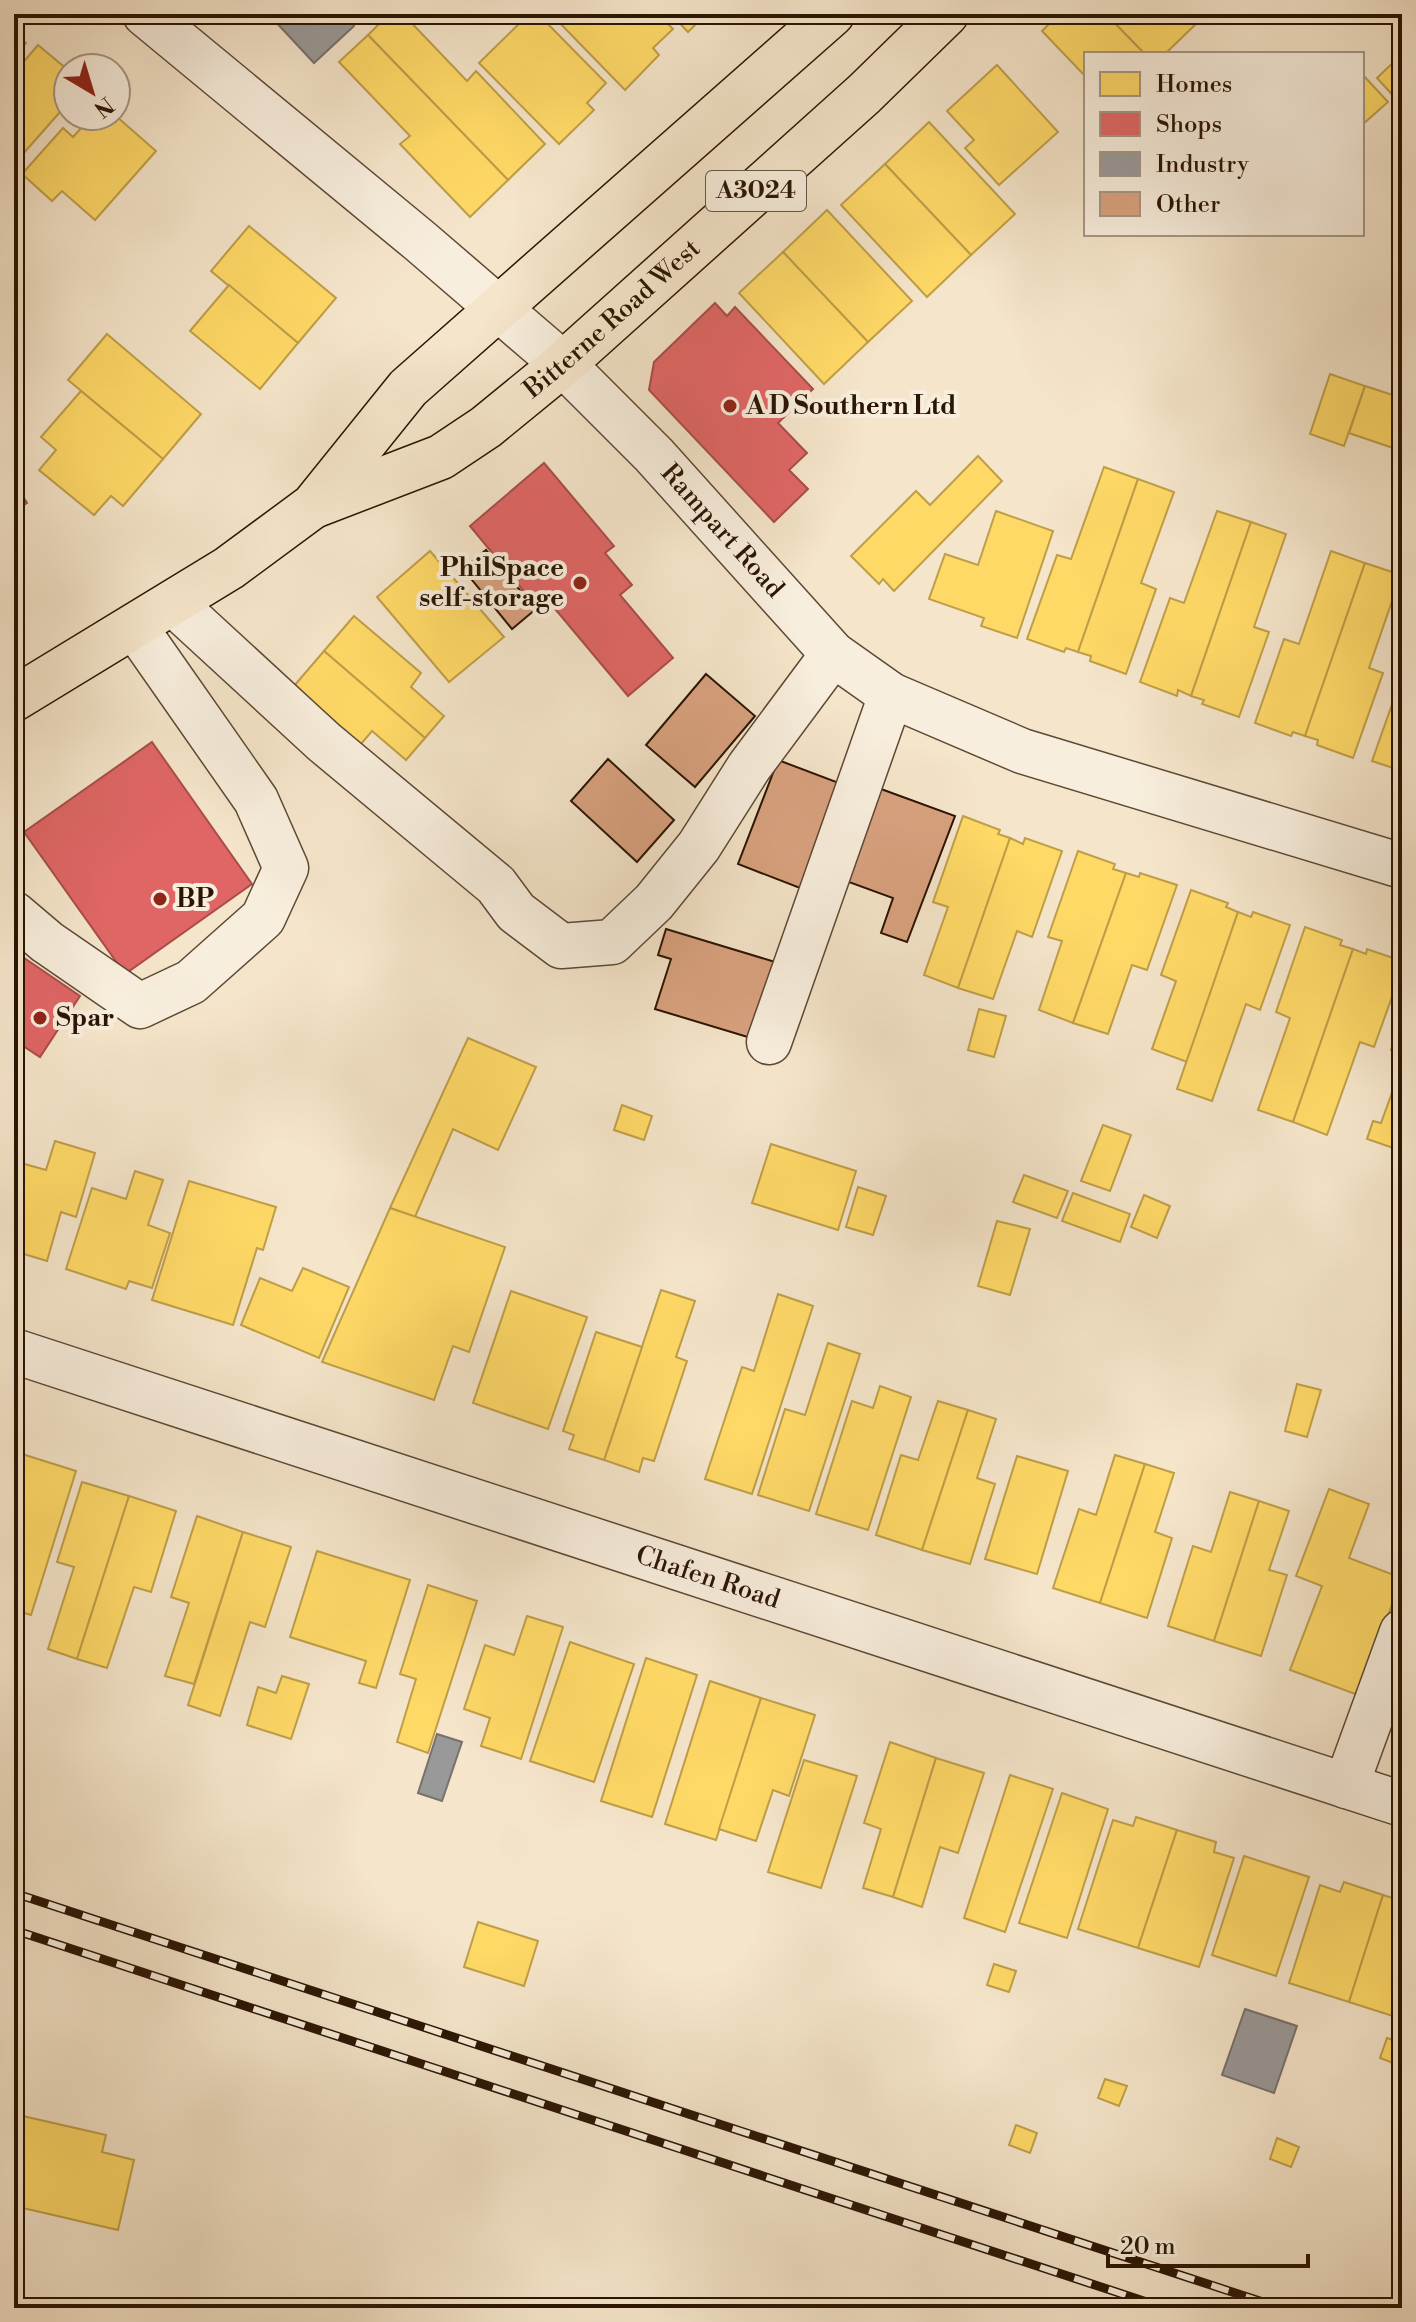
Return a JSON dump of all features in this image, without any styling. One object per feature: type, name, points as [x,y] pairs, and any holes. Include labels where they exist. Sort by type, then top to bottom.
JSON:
[{"type":"main road","name":"Bitterne Road West","points":[[14,699],[229,568],[313,506],[408,388],[832,14]]},
{"type":"main road","name":"Bitterne Road West","points":[[313,506],[441,457],[486,427],[563,364],[864,94],[946,14]]},
{"type":"street","name":"Rampart Road","points":[[169,21],[563,364],[654,455],[833,654],[891,695],[1022,751],[1402,866]]},
{"type":"street","points":[[173,603],[324,742],[496,885],[516,912],[561,946],[612,942],[654,902],[699,846],[749,767],[833,654]]},
{"type":"street","points":[[14,914],[47,942],[140,1006],[191,982],[263,918],[286,868],[256,800],[135,627]]},
{"type":"street","points":[[769,1042],[891,695]]},
{"type":"street","name":"Chafen Road","points":[[14,1351],[1402,1804]]},
{"type":"street","points":[[1346,1786],[1402,1632]]},
{"type":"building: Homes","points":[[389,14],[403,14],[467,81],[476,71],[545,144],[508,180],[368,35]]},
{"type":"building: Homes","points":[[529,14],[538,14],[606,83],[587,103],[594,110],[559,144],[479,63]]},
{"type":"building: Homes","points":[[551,14],[658,14],[673,29],[653,48],[659,55],[625,90]]},
{"type":"building: Homes","points":[[671,14],[706,14],[688,32]]},
{"type":"building: Homes","points":[[1059,14],[1106,14],[1143,52],[1084,52],[1084,75],[1042,31]]},
{"type":"building: Homes","points":[[1106,14],[1190,14],[1198,22],[1167,52],[1143,52]]},
{"type":"building: Homes","points":[[14,32],[26,43],[14,57]]},
{"type":"building: Homes","points":[[368,35],[508,180],[470,217],[400,144],[410,136],[339,62]]},
{"type":"building: Homes","points":[[38,45],[52,57],[52,121],[14,164],[14,73]]},
{"type":"building: Homes","points":[[1402,54],[1402,99],[1399,102],[1377,78]]},
{"type":"building: Homes","points":[[997,65],[1058,132],[999,185],[965,148],[974,140],[947,111]]},
{"type":"building: Homes","points":[[1364,76],[1388,102],[1364,123]]},
{"type":"building: Homes","points":[[929,122],[1015,214],[971,255],[885,164]]},
{"type":"building: Homes","points":[[132,130],[156,151],[95,220],[62,191],[52,201],[22,174],[59,132],[67,132],[73,137],[78,132]]},
{"type":"building: Homes","points":[[885,164],[971,255],[927,297],[841,205]]},
{"type":"building: Homes","points":[[827,210],[912,301],[868,342],[783,252]]},
{"type":"building: Homes","points":[[249,226],[336,298],[298,343],[211,271]]},
{"type":"building: Homes","points":[[783,252],[868,342],[824,384],[739,293]]},
{"type":"building: Homes","points":[[229,285],[298,343],[260,389],[190,331]]},
{"type":"building: Homes","points":[[107,334],[201,414],[163,459],[68,380]]},
{"type":"building: Homes","points":[[1330,374],[1365,386],[1344,446],[1310,434]]},
{"type":"building: Homes","points":[[1365,386],[1402,398],[1402,451],[1349,433]]},
{"type":"building: Homes","points":[[81,391],[163,459],[123,506],[111,496],[94,515],[39,470],[56,450],[41,437]]},
{"type":"building: Homes","points":[[978,456],[1002,481],[894,591],[883,579],[879,584],[851,556],[916,491],[930,505]]},
{"type":"building: Homes","points":[[1104,467],[1138,479],[1078,652],[1066,648],[1064,652],[1027,639],[1057,555],[1071,559]]},
{"type":"building: Homes","points":[[1138,479],[1174,492],[1141,583],[1156,589],[1126,674],[1090,661],[1091,656],[1078,652]]},
{"type":"building: Homes","points":[[996,511],[1053,531],[1017,638],[981,626],[984,618],[929,599],[945,554],[978,565]]},
{"type":"building: Homes","points":[[1217,511],[1251,522],[1191,696],[1178,690],[1177,696],[1140,682],[1170,598],[1184,603]]},
{"type":"building: Homes","points":[[1251,522],[1286,534],[1254,627],[1269,632],[1239,717],[1202,704],[1204,700],[1191,696]]},
{"type":"building: Homes","points":[[430,551],[504,637],[449,682],[377,597]]},
{"type":"building: Homes","points":[[1331,551],[1365,563],[1305,736],[1293,732],[1291,736],[1255,723],[1284,639],[1299,644]]},
{"type":"building: Homes","points":[[1365,563],[1401,575],[1369,668],[1383,673],[1353,758],[1317,745],[1318,740],[1305,736]]},
{"type":"building: Homes","points":[[354,616],[421,673],[411,687],[444,716],[425,738],[324,651]]},
{"type":"building: Homes","points":[[324,651],[425,738],[406,760],[372,731],[361,744],[294,686]]},
{"type":"building: Homes","points":[[1402,676],[1402,771],[1372,761]]},
{"type":"building: Homes","points":[[963,816],[1000,830],[998,834],[1010,838],[958,988],[924,975],[948,907],[933,902]]},
{"type":"building: Homes","points":[[1010,838],[1023,844],[1025,838],[1062,851],[1032,937],[1017,931],[993,999],[958,988]]},
{"type":"building: Homes","points":[[1078,851],[1115,864],[1113,869],[1126,873],[1073,1023],[1039,1010],[1062,941],[1048,937]]},
{"type":"building: Homes","points":[[1126,873],[1139,877],[1140,873],[1177,885],[1147,970],[1132,965],[1108,1034],[1073,1023]]},
{"type":"building: Homes","points":[[1191,890],[1228,903],[1226,907],[1238,912],[1187,1062],[1152,1049],[1176,981],[1161,975]]},
{"type":"building: Homes","points":[[1238,912],[1251,917],[1253,912],[1290,925],[1260,1010],[1246,1004],[1212,1101],[1177,1089]]},
{"type":"building: Homes","points":[[1305,927],[1342,940],[1340,945],[1353,949],[1293,1122],[1258,1110],[1290,1018],[1276,1012]]},
{"type":"building: Homes","points":[[1353,949],[1366,954],[1367,949],[1402,961],[1402,969],[1374,1047],[1360,1042],[1327,1135],[1293,1122]]},
{"type":"building: Homes","points":[[979,1009],[1006,1016],[994,1057],[968,1050]]},
{"type":"building: Homes","points":[[1402,1018],[1402,1054],[1391,1050]]},
{"type":"building: Homes","points":[[468,1038],[536,1067],[498,1150],[453,1129],[415,1217],[390,1208]]},
{"type":"building: Homes","points":[[1402,1065],[1402,1151],[1367,1139],[1373,1121],[1381,1123]]},
{"type":"building: Homes","points":[[622,1105],[652,1116],[644,1140],[614,1130]]},
{"type":"building: Homes","points":[[1103,1125],[1131,1135],[1110,1191],[1081,1181]]},
{"type":"building: Homes","points":[[55,1141],[95,1153],[76,1217],[61,1212],[47,1261],[14,1251],[14,1161],[46,1170]]},
{"type":"building: Homes","points":[[771,1144],[856,1171],[838,1230],[752,1203]]},
{"type":"building: Homes","points":[[135,1171],[163,1180],[148,1225],[170,1233],[152,1288],[129,1281],[126,1289],[66,1269],[92,1188],[126,1199]]},
{"type":"building: Homes","points":[[1024,1175],[1068,1191],[1057,1218],[1013,1202]]},
{"type":"building: Homes","points":[[189,1181],[276,1207],[263,1250],[257,1248],[233,1325],[152,1300]]},
{"type":"building: Homes","points":[[858,1187],[886,1196],[873,1235],[846,1227]]},
{"type":"building: Homes","points":[[1073,1193],[1130,1214],[1120,1242],[1062,1221]]},
{"type":"building: Homes","points":[[1144,1195],[1170,1206],[1157,1238],[1131,1227]]},
{"type":"building: Homes","points":[[390,1208],[505,1247],[469,1352],[453,1346],[434,1400],[322,1362]]},
{"type":"building: Homes","points":[[997,1221],[1030,1229],[1010,1295],[978,1286]]},
{"type":"building: Homes","points":[[303,1268],[349,1287],[319,1358],[241,1325],[260,1278],[292,1291]]},
{"type":"building: Homes","points":[[661,1290],[695,1301],[676,1357],[687,1361],[654,1461],[643,1458],[639,1472],[604,1460]]},
{"type":"building: Homes","points":[[511,1291],[587,1317],[548,1429],[473,1403]]},
{"type":"building: Homes","points":[[778,1294],[813,1306],[752,1494],[705,1479],[742,1367],[754,1371]]},
{"type":"building: Homes","points":[[596,1332],[642,1347],[604,1460],[569,1449],[574,1435],[563,1431]]},
{"type":"building: Homes","points":[[828,1343],[860,1354],[809,1511],[758,1495],[785,1409],[805,1415]]},
{"type":"building: Homes","points":[[1297,1384],[1321,1390],[1307,1437],[1285,1431]]},
{"type":"building: Homes","points":[[880,1386],[911,1397],[868,1530],[816,1514],[852,1401],[873,1408]]},
{"type":"building: Homes","points":[[938,1401],[968,1410],[922,1550],[876,1535],[901,1455],[918,1460]]},
{"type":"building: Homes","points":[[968,1410],[996,1419],[977,1478],[995,1484],[970,1564],[922,1550]]},
{"type":"building: Homes","points":[[22,1454],[76,1471],[31,1615],[14,1610],[14,1480]]},
{"type":"building: Homes","points":[[1115,1455],[1145,1464],[1100,1603],[1053,1588],[1079,1509],[1096,1515]]},
{"type":"building: Homes","points":[[1017,1456],[1068,1471],[1037,1574],[985,1559]]},
{"type":"building: Homes","points":[[1145,1464],[1174,1473],[1155,1532],[1172,1538],[1147,1618],[1100,1603]]},
{"type":"building: Homes","points":[[82,1482],[129,1496],[77,1659],[48,1649],[74,1567],[57,1562]]},
{"type":"building: Homes","points":[[1329,1489],[1369,1504],[1349,1558],[1402,1578],[1358,1695],[1290,1670],[1322,1586],[1296,1576]]},
{"type":"building: Homes","points":[[1230,1492],[1259,1501],[1214,1641],[1168,1626],[1193,1546],[1211,1552]]},
{"type":"building: Homes","points":[[129,1496],[176,1511],[151,1592],[134,1587],[107,1668],[77,1659]]},
{"type":"building: Homes","points":[[1259,1501],[1289,1511],[1269,1570],[1287,1575],[1261,1656],[1214,1641]]},
{"type":"building: Homes","points":[[197,1516],[243,1532],[194,1684],[165,1676],[189,1603],[171,1597]]},
{"type":"building: Homes","points":[[243,1532],[291,1547],[265,1627],[250,1622],[220,1716],[188,1705]]},
{"type":"building: Homes","points":[[317,1551],[410,1580],[376,1688],[359,1683],[366,1661],[290,1637]]},
{"type":"building: Homes","points":[[428,1585],[477,1601],[428,1753],[397,1742],[416,1679],[400,1674]]},
{"type":"building: Homes","points":[[527,1616],[563,1627],[521,1759],[481,1746],[490,1718],[464,1709],[485,1645],[514,1655]]},
{"type":"building: Homes","points":[[570,1642],[634,1664],[594,1782],[530,1761]]},
{"type":"building: Homes","points":[[646,1658],[697,1675],[652,1817],[601,1801]]},
{"type":"building: Homes","points":[[282,1676],[309,1684],[291,1739],[247,1725],[258,1687],[276,1693]]},
{"type":"building: Homes","points":[[710,1681],[761,1698],[716,1840],[665,1824]]},
{"type":"building: Homes","points":[[761,1698],[815,1715],[789,1796],[773,1790],[756,1841],[719,1829]]},
{"type":"building: Homes","points":[[890,1742],[936,1758],[893,1897],[863,1888],[881,1829],[864,1823]]},
{"type":"building: Homes","points":[[936,1758],[984,1773],[958,1853],[940,1847],[922,1907],[893,1897]]},
{"type":"building: Homes","points":[[804,1760],[857,1776],[821,1888],[768,1872]]},
{"type":"building: Homes","points":[[1010,1775],[1053,1789],[1005,1932],[964,1918]]},
{"type":"building: Homes","points":[[1062,1793],[1108,1809],[1067,1938],[1019,1923]]},
{"type":"building: Homes","points":[[1136,1817],[1177,1830],[1138,1948],[1078,1929],[1113,1820],[1133,1826]]},
{"type":"building: Homes","points":[[1177,1830],[1216,1842],[1214,1852],[1234,1858],[1199,1967],[1138,1948]]},
{"type":"building: Homes","points":[[1244,1856],[1309,1877],[1276,1976],[1212,1955]]},
{"type":"building: Homes","points":[[1344,1882],[1383,1895],[1349,2002],[1289,1983],[1320,1885],[1340,1892]]},
{"type":"building: Homes","points":[[1383,1895],[1402,1901],[1402,2019],[1349,2002]]},
{"type":"building: Homes","points":[[478,1922],[538,1941],[524,1986],[464,1967]]},
{"type":"building: Homes","points":[[994,1964],[1016,1971],[1009,1992],[987,1985]]},
{"type":"building: Homes","points":[[1387,2038],[1402,2043],[1401,2066],[1380,2058]]},
{"type":"building: Homes","points":[[1105,2079],[1127,2086],[1119,2106],[1098,2098]]},
{"type":"building: Homes","points":[[14,2114],[106,2135],[102,2152],[134,2160],[118,2230],[14,2206]]},
{"type":"building: Homes","points":[[1016,2125],[1037,2133],[1030,2153],[1009,2145]]},
{"type":"building: Homes","points":[[1277,2138],[1299,2147],[1291,2167],[1270,2159]]},
{"type":"building: Shops","name":"A D Southern Ltd","points":[[715,303],[727,316],[735,307],[813,389],[778,423],[807,453],[789,470],[808,489],[774,522],[649,390],[654,362]]},
{"type":"building: Shops","points":[[544,463],[614,546],[605,553],[632,585],[620,595],[673,658],[628,696],[551,604],[542,613],[470,526]]},
{"type":"building: Shops","points":[[14,482],[27,503],[14,511]]},
{"type":"building: Shops","points":[[152,742],[252,884],[125,974],[24,832]]},
{"type":"building: Shops","name":"Spar","points":[[14,951],[80,996],[40,1057],[14,1040]]},
{"type":"building: Industry","points":[[278,14],[342,14],[354,26],[314,63],[273,19]]},
{"type":"building: Industry","points":[[437,1734],[462,1742],[442,1801],[418,1793]]},
{"type":"building: Industry","points":[[1245,2009],[1297,2026],[1274,2093],[1222,2075]]},
{"type":"building: Other","points":[[486,550],[536,609],[512,629],[463,569]]},
{"type":"building: Other","points":[[706,674],[755,716],[695,787],[646,745]]},
{"type":"building: Other","points":[[608,759],[674,820],[637,862],[571,801]]},
{"type":"building: Other","points":[[778,760],[839,783],[800,888],[738,864]]},
{"type":"building: Other","points":[[881,789],[955,816],[907,942],[881,933],[893,898],[846,881]]},
{"type":"building: Other","points":[[666,929],[775,962],[751,1038],[655,1009],[671,959],[658,955]]},
{"type":"railway","points":[[14,1893],[1281,2308]]},
{"type":"railway","points":[[14,1930],[1165,2308]]},
{"type":"place","name":"A D Southern Ltd","points":[[730,406]]},
{"type":"place","name":"PhilSpace self-storage","points":[[580,583]]},
{"type":"place","name":"BP","points":[[160,899]]},
{"type":"place","name":"Spar","points":[[40,1018]]}]
